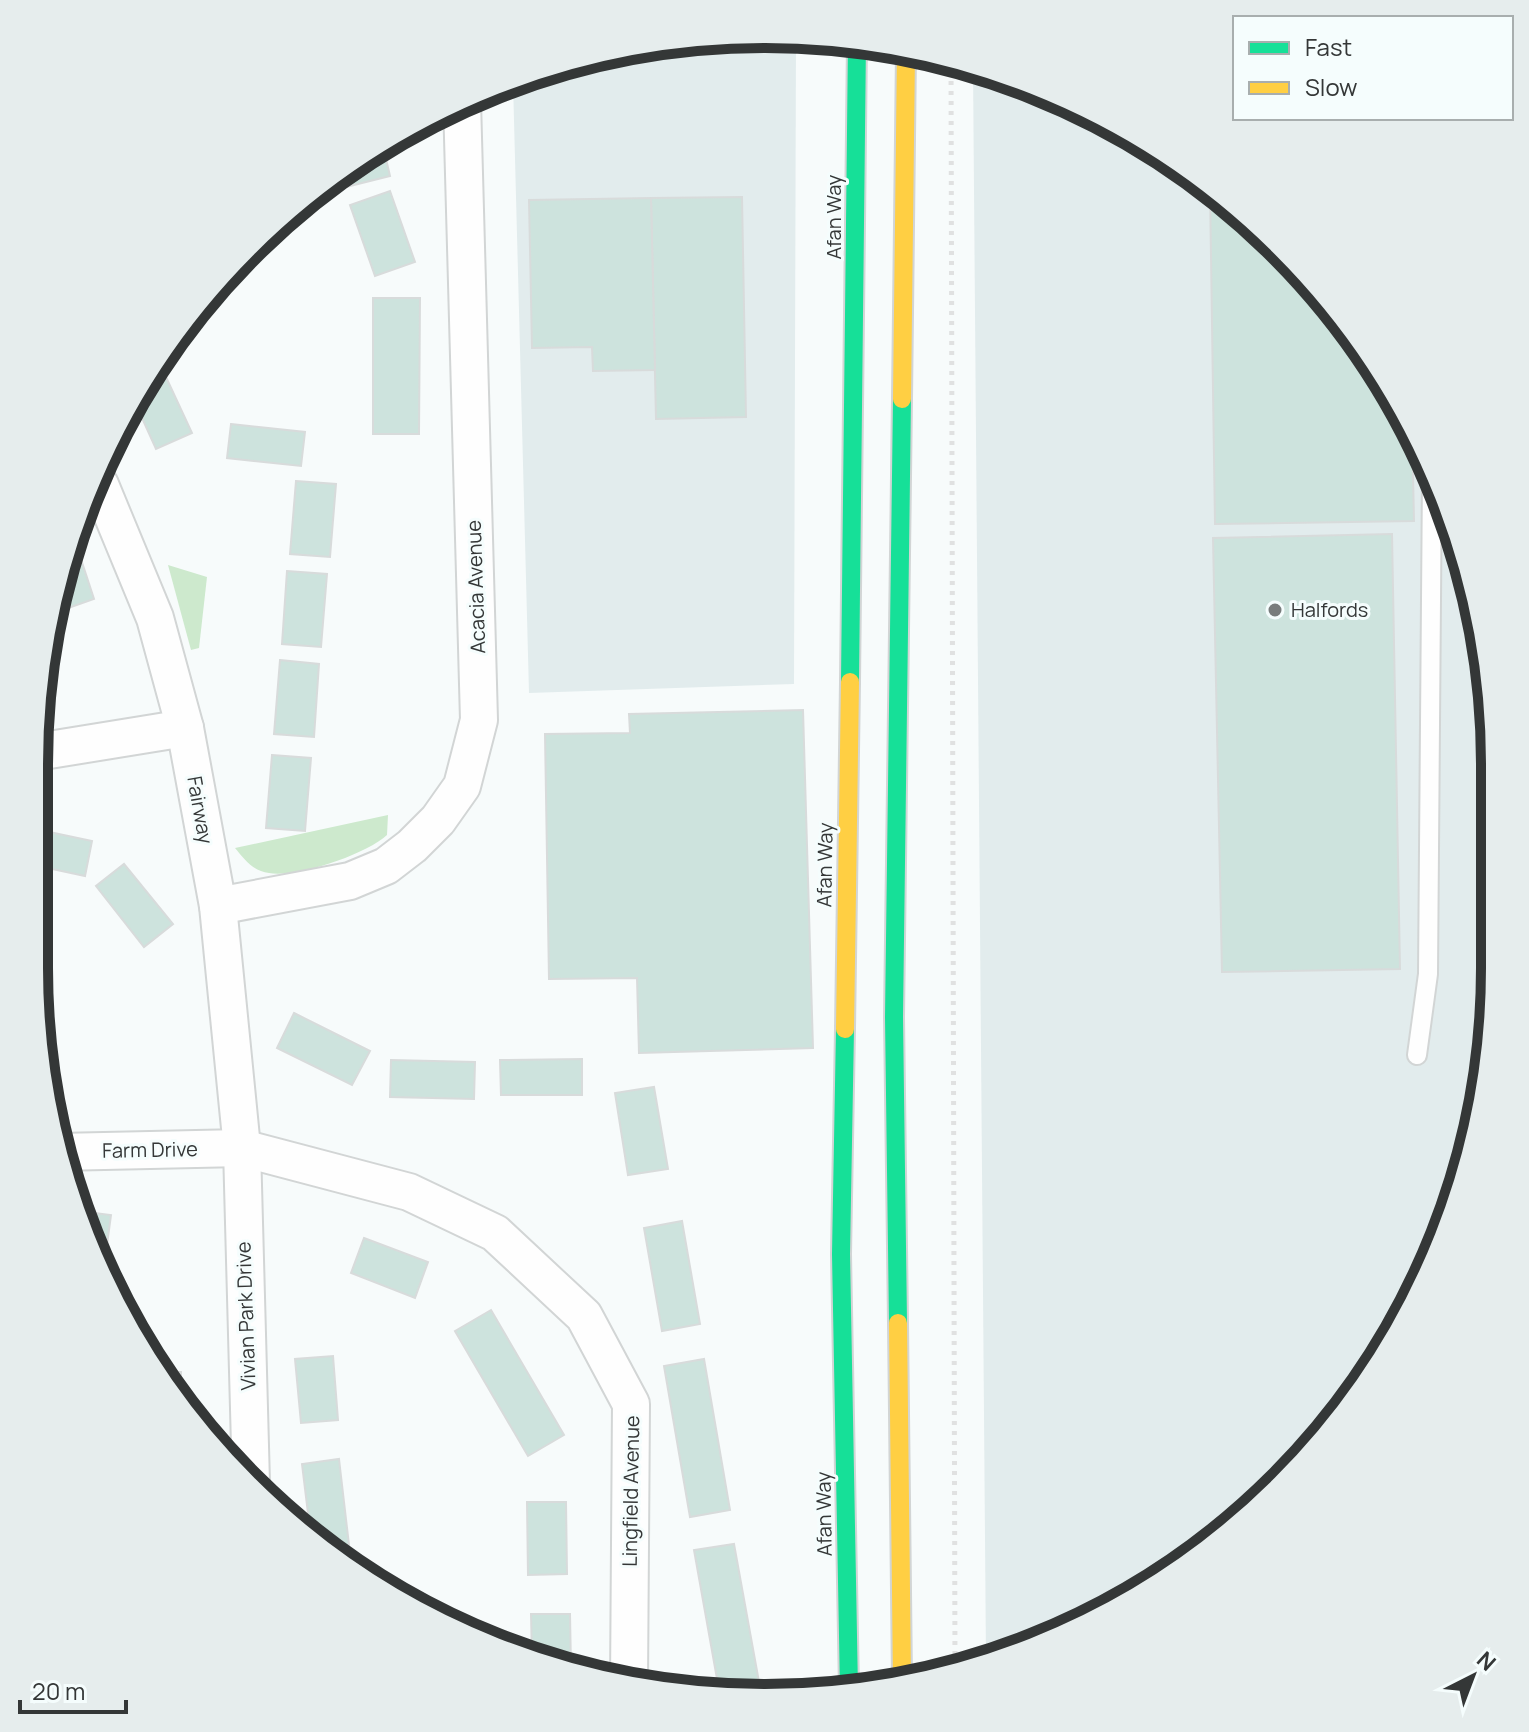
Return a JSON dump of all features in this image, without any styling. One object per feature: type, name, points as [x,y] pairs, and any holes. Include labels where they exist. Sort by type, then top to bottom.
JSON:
[{"type":"main road","name":"Afan Way","points":[[849,1679],[841,1254],[855,395],[857,54]]},
{"type":"main road","points":[[902,1670],[894,1017],[906,62]]},
{"type":"street","name":"Acacia Avenue","points":[[218,906],[350,881],[386,866],[438,820],[462,786],[479,720],[462,115]]},
{"type":"street","name":"Fairway","points":[[103,491],[155,618],[185,728],[218,906],[242,1148]]},
{"type":"street","points":[[49,750],[185,728]]},
{"type":"street","name":"Farm Drive","points":[[72,1152],[242,1148]]},
{"type":"street","name":"Vivian Park Drive","points":[[242,1148],[251,1466]]},
{"type":"street","name":"Lingfield Avenue","points":[[242,1148],[409,1192],[495,1233],[584,1316],[631,1404],[629,1671]]},
{"type":"lane","points":[[1417,1055],[1428,974],[1432,505]]},
{"type":"path","points":[[951,72],[955,1658]]},
{"type":"shaded area","points":[[764,48],[796,49],[794,684],[529,693],[513,94],[579,72],[671,54]]},
{"type":"shaded area","points":[[973,79],[1081,122],[1163,169],[1237,226],[1303,292],[1333,328],[1385,406],[1407,448],[1443,534],[1457,579],[1475,671],[1481,764],[1481,968],[1475,1061],[1457,1153],[1443,1198],[1407,1284],[1385,1326],[1333,1404],[1303,1440],[1237,1506],[1201,1536],[1123,1588],[1039,1629],[986,1649]]},
{"type":"green space","points":[[168,565],[207,577],[199,648],[191,650]]},
{"type":"green space","points":[[388,815],[387,835],[377,842],[348,857],[296,872],[263,872],[249,864],[235,848]]},
{"type":"building","points":[[386,157],[390,176],[346,187],[345,184]]},
{"type":"building","points":[[390,191],[415,262],[375,276],[350,205]]},
{"type":"building","points":[[742,197],[746,417],[656,419],[651,198]]},
{"type":"building","points":[[651,198],[655,370],[593,371],[592,347],[532,348],[529,200]]},
{"type":"building","points":[[1210,204],[1271,258],[1303,292],[1360,366],[1413,461],[1414,521],[1215,524]]},
{"type":"building","points":[[373,298],[420,298],[419,434],[373,434]]},
{"type":"building","points":[[164,373],[192,433],[156,449],[140,414]]},
{"type":"building","points":[[231,424],[305,432],[301,466],[227,458]]},
{"type":"building","points":[[296,481],[336,484],[330,557],[290,554]]},
{"type":"building","points":[[1392,534],[1400,969],[1222,972],[1213,538]]},
{"type":"building","points":[[80,555],[94,599],[65,609]]},
{"type":"building","points":[[287,571],[327,574],[321,647],[282,644]]},
{"type":"building","points":[[280,660],[319,664],[314,737],[274,734]]},
{"type":"building","points":[[803,710],[813,1048],[639,1053],[637,978],[549,979],[545,734],[630,733],[629,714]]},
{"type":"building","points":[[272,755],[311,758],[305,831],[266,828]]},
{"type":"building","points":[[48,832],[92,841],[85,876],[48,868]]},
{"type":"building","points":[[124,864],[173,924],[144,947],[96,886]]},
{"type":"building","points":[[294,1013],[370,1051],[352,1085],[277,1048]]},
{"type":"building","points":[[582,1059],[582,1095],[501,1095],[500,1060]]},
{"type":"building","points":[[391,1060],[475,1062],[474,1099],[390,1097]]},
{"type":"building","points":[[654,1087],[668,1169],[628,1175],[615,1093]]},
{"type":"building","points":[[92,1213],[111,1215],[106,1249]]},
{"type":"building","points":[[682,1221],[700,1324],[662,1331],[644,1228]]},
{"type":"building","points":[[364,1238],[428,1262],[415,1298],[351,1273]]},
{"type":"building","points":[[491,1310],[564,1435],[528,1456],[455,1331]]},
{"type":"building","points":[[333,1356],[338,1420],[301,1423],[295,1359]]},
{"type":"building","points":[[704,1359],[730,1510],[690,1517],[664,1366]]},
{"type":"building","points":[[173,1372],[181,1372],[181,1383]]},
{"type":"building","points":[[339,1459],[349,1545],[342,1546],[309,1520],[302,1464]]},
{"type":"building","points":[[527,1502],[566,1502],[567,1574],[528,1575]]},
{"type":"building","points":[[734,1544],[759,1684],[718,1682],[694,1550]]},
{"type":"building","points":[[531,1614],[570,1614],[571,1657],[532,1645]]},
{"type":"traffic: fast","points":[[850,682],[857,54]]},
{"type":"traffic: fast","points":[[898,1323],[894,1017],[902,399]]},
{"type":"traffic: fast","points":[[845,1029],[841,1254],[849,1679]]},
{"type":"traffic: slow","points":[[902,399],[906,62]]},
{"type":"traffic: slow","points":[[845,1029],[850,682]]},
{"type":"traffic: slow","points":[[898,1323],[902,1670]]},
{"type":"place","name":"Halfords","points":[[1275,610]]}]
